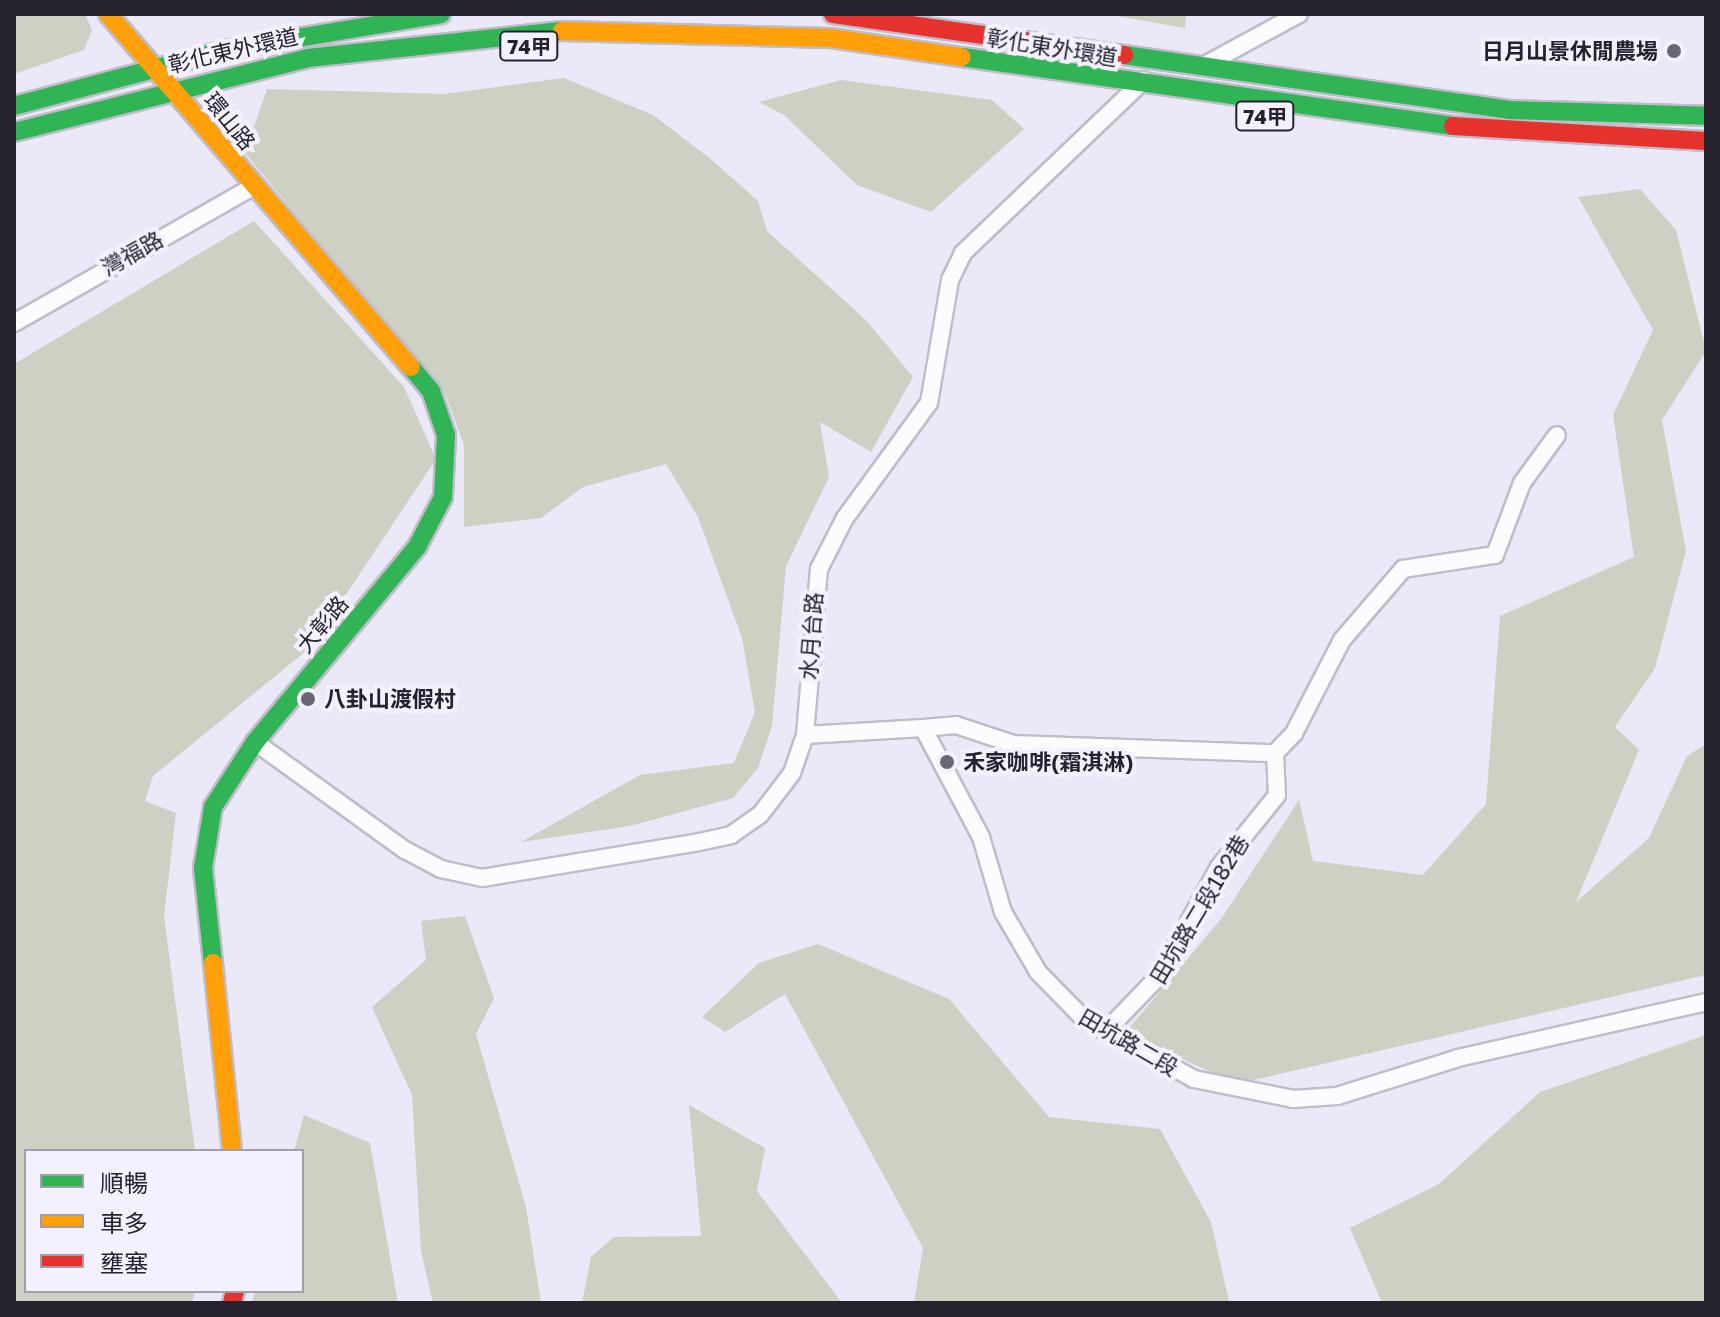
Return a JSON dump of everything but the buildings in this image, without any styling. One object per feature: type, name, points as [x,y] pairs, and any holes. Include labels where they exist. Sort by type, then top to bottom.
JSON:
[{"type":"main road","name":"環山路","points":[[108,14],[252,187]]},
{"type":"main road","points":[[148,61],[334,14]]},
{"type":"main road","name":"彰化東外環道","points":[[14,106],[90,76],[148,61],[441,14]]},
{"type":"main road","name":"彰化東外環道","points":[[833,14],[1028,34],[1198,69],[1509,102],[1706,116]]},
{"type":"main road","name":"74甲","points":[[940,14],[1028,34],[1224,55],[1509,102],[1706,103]]},
{"type":"main road","name":"彰化東外環道","points":[[14,132],[383,53],[527,31],[832,46],[1507,140],[1706,141]]},
{"type":"main road","points":[[14,91],[90,76]]},
{"type":"main road","name":"74甲","points":[[14,148],[103,114]]},
{"type":"main road","name":"74甲","points":[[1507,140],[1706,156]]},
{"type":"main road","name":"大彰路","points":[[232,1149],[203,868],[213,807],[255,742],[417,547],[449,472],[431,391],[252,187]]},
{"type":"street","points":[[1134,87],[1198,69],[1299,14]]},
{"type":"street","name":"水月台路","points":[[255,742],[405,850],[441,869],[482,878],[731,835],[776,798],[805,735],[819,569],[845,518],[929,403],[950,280],[963,253],[1134,87]]},
{"type":"street","name":"灣福路","points":[[14,323],[252,187]]},
{"type":"street","points":[[805,735],[956,725],[1013,744],[1275,753],[1385,583],[1403,569],[1495,555],[1522,483],[1557,435]]},
{"type":"street","name":"田坑路二段","points":[[923,728],[981,837],[1003,912],[1038,972],[1105,1032],[1194,1079],[1293,1099],[1337,1096],[1458,1058],[1706,1002]]},
{"type":"street","name":"田坑路二段182巷","points":[[1105,1032],[1159,976],[1219,867],[1277,795],[1275,753]]},
{"type":"shaded area","points":[[14,14],[85,14],[92,30],[84,50],[14,74]]},
{"type":"shaded area","points":[[1106,14],[1186,14],[1185,28]]},
{"type":"shaded area","points":[[564,78],[653,115],[712,160],[758,201],[767,231],[866,320],[913,377],[871,452],[820,422],[829,477],[786,566],[772,726],[758,768],[733,798],[630,826],[521,842],[640,775],[734,763],[755,712],[742,638],[698,517],[666,464],[583,487],[541,518],[464,527],[464,445],[446,396],[245,153],[267,89],[445,94]]},
{"type":"shaded area","points":[[841,80],[992,100],[1024,129],[931,212],[857,185],[784,115],[759,102]]},
{"type":"shaded area","points":[[1640,189],[1676,230],[1706,351],[1662,420],[1686,551],[1655,668],[1615,727],[1639,750],[1576,902],[1649,838],[1687,756],[1706,744],[1706,975],[1237,1084],[1125,1033],[1221,919],[1299,800],[1313,861],[1423,875],[1486,804],[1500,616],[1634,557],[1613,415],[1653,330],[1578,197]]},
{"type":"shaded area","points":[[254,221],[404,387],[436,459],[312,646],[153,776],[145,801],[176,813],[164,916],[195,1149],[24,1149],[24,1293],[195,1293],[191,1303],[14,1303],[14,364]]},
{"type":"shaded area","points":[[465,916],[494,998],[476,1034],[526,1207],[541,1303],[433,1303],[421,1251],[412,1095],[372,1007],[426,960],[421,921]]},
{"type":"shaded area","points":[[818,944],[949,999],[1049,1117],[1160,1129],[1211,1222],[1229,1301],[914,1303],[923,1248],[785,994],[725,1032],[702,1017],[759,963]]},
{"type":"shaded area","points":[[1706,1035],[1706,1303],[1382,1303],[1350,1228],[1439,1184],[1540,1092]]},
{"type":"shaded area","points":[[689,1105],[765,1148],[757,1191],[842,1303],[582,1303],[591,1257],[614,1237],[701,1236]]},
{"type":"shaded area","points":[[304,1115],[370,1143],[398,1303],[252,1303],[254,1293],[304,1293],[304,1149],[295,1149]]},
{"type":"traffic: fast","points":[[14,106],[226,50],[441,14]]},
{"type":"traffic: fast","points":[[14,132],[308,58],[562,31]]},
{"type":"traffic: fast","points":[[1124,55],[1509,110],[1706,116]]},
{"type":"traffic: fast","points":[[962,57],[1453,126]]},
{"type":"traffic: fast","points":[[213,963],[203,868],[213,807],[255,742],[417,547],[443,497],[446,435],[431,391],[411,367]]},
{"type":"traffic: slow","points":[[108,14],[411,367]]},
{"type":"traffic: slow","points":[[562,31],[831,38],[962,57]]},
{"type":"traffic: slow","points":[[213,963],[232,1149]]},
{"type":"traffic: jam","points":[[833,14],[1124,55]]},
{"type":"traffic: jam","points":[[1453,126],[1706,141]]},
{"type":"traffic: jam","points":[[232,1303],[234,1293]]},
{"type":"place","name":"日月山景休閒農場","points":[[1674,51]]},
{"type":"place","name":"八卦山渡假村","points":[[308,699]]},
{"type":"place","name":"禾家咖啡(霜淇淋)","points":[[947,762]]}]
